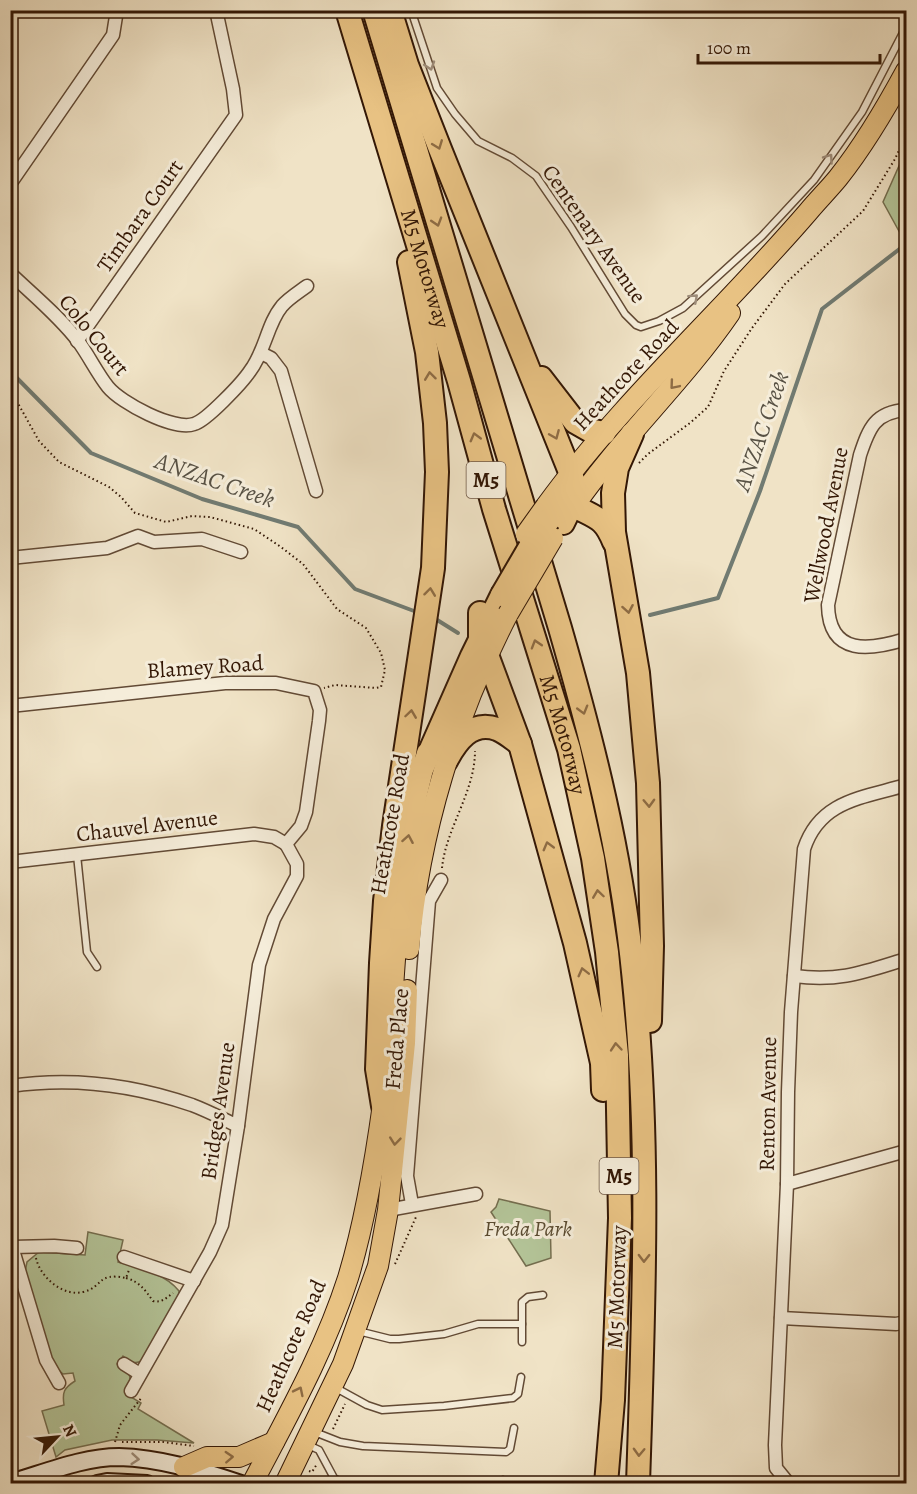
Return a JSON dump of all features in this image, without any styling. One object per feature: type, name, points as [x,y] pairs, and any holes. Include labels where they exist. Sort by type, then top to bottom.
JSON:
[{"type":"highway","name":"M5 Motorway","points":[[374,10],[560,628],[589,731],[609,821],[629,935],[640,1037],[646,1199],[638,1484]]},
{"type":"highway","points":[[390,10],[415,86],[478,247],[571,471],[575,490],[559,516],[537,535],[502,597],[484,647],[423,767]]},
{"type":"highway","name":"M5 Motorway","points":[[348,11],[456,370],[494,509],[569,749],[593,858],[607,952],[617,1055],[620,1218],[613,1400],[606,1484]]},
{"type":"highway","points":[[348,11],[411,268],[432,385],[437,472],[433,568],[385,901],[377,1069],[383,1106]]},
{"type":"highway","points":[[518,341],[548,389],[575,422],[589,430],[604,433]]},
{"type":"highway","points":[[632,434],[617,468],[613,494],[614,532],[638,673],[648,783],[652,946],[646,1199]]},
{"type":"highway","points":[[559,516],[601,520],[609,529],[618,551]]},
{"type":"highway","points":[[480,613],[484,647],[496,674],[520,744],[575,943],[602,1063],[609,1187],[606,1317],[613,1400]]},
{"type":"highway","points":[[446,761],[462,735],[486,727],[501,731],[520,744]]},
{"type":"main road","name":"Heathcote Road","points":[[571,471],[766,261],[837,179],[884,112],[906,71]]},
{"type":"main road","name":"Heathcote Road","points":[[559,516],[711,340],[766,261]]},
{"type":"main road","name":"Heathcote Road","points":[[252,1484],[324,1340],[348,1278],[363,1220],[383,1106],[390,1045],[400,893],[406,846],[423,767],[449,680],[480,613],[502,597]]},
{"type":"main road","name":"Heathcote Road","points":[[285,1484],[333,1387],[378,1266],[405,1043],[411,927],[423,853],[446,761],[484,647]]},
{"type":"main road","points":[[184,1467],[207,1457],[239,1456],[274,1442]]},
{"type":"main road","points":[[10,1482],[86,1461],[117,1457],[143,1459],[184,1467],[241,1484]]},
{"type":"main road","points":[[97,1484],[107,1482],[147,1484]]},
{"type":"street","points":[[10,184],[113,35],[117,10]]},
{"type":"street","name":"Timbara Court","points":[[78,340],[236,115],[233,89],[216,10]]},
{"type":"street","name":"Colo Court","points":[[10,273],[78,340],[110,389],[124,402],[147,414],[185,426],[192,425],[205,417],[246,377],[261,353],[282,307],[307,286]]},
{"type":"street","points":[[261,353],[271,358],[281,371],[316,491]]},
{"type":"street","name":"Wellwood Avenue","points":[[906,410],[883,416],[867,432],[828,605],[832,627],[838,635],[853,646],[880,647],[906,639]]},
{"type":"street","points":[[10,558],[107,548],[138,536],[148,541],[163,543],[202,539],[241,552]]},
{"type":"street","name":"Blamey Road","points":[[10,706],[225,682],[276,683],[314,691],[320,710],[320,721],[306,812],[301,826],[286,844]]},
{"type":"street","name":"Renton Avenue","points":[[789,1484],[776,1467],[775,1445],[787,1184],[788,1092],[804,849],[809,833],[819,819],[829,811],[844,804],[906,785]]},
{"type":"street","name":"Chauvel Avenue","points":[[10,862],[254,834],[274,837],[286,844]]},
{"type":"street","name":"Bridges Avenue","points":[[131,1391],[210,1252],[222,1225],[260,964],[274,920],[297,876],[297,864],[286,844]]},
{"type":"street","name":"Freda Place","points":[[412,1204],[407,1176],[429,901],[441,880]]},
{"type":"street","points":[[794,976],[836,979],[906,959]]},
{"type":"street","points":[[10,1086],[73,1082],[131,1088],[194,1106],[238,1126]]},
{"type":"street","points":[[787,1184],[906,1150]]},
{"type":"street","points":[[384,1212],[412,1204],[476,1194]]},
{"type":"street","points":[[59,1383],[46,1360],[11,1244],[77,1248]]},
{"type":"street","points":[[128,1258],[191,1286]]},
{"type":"street","points":[[781,1318],[906,1323]]},
{"type":"street","points":[[124,1364],[140,1374]]},
{"type":"lane","name":"Centenary Avenue","points":[[411,10],[437,88],[455,114],[478,141],[512,158],[536,176],[625,314],[641,327],[683,308],[762,236],[814,180],[862,112],[906,27]]},
{"type":"lane","points":[[77,855],[87,952],[98,967]]},
{"type":"lane","points":[[332,1319],[354,1283],[364,1252]]},
{"type":"lane","points":[[522,1342],[522,1302],[528,1297],[543,1295]]},
{"type":"lane","points":[[354,1330],[399,1339],[444,1334],[478,1324],[522,1324]]},
{"type":"lane","points":[[333,1387],[368,1405],[386,1410],[508,1399],[518,1394],[521,1377]]},
{"type":"lane","points":[[309,1437],[363,1446],[506,1452],[510,1449],[514,1428]]},
{"type":"lane","points":[[309,1437],[334,1478],[343,1484]]},
{"type":"path","points":[[637,466],[648,454],[708,407],[724,371],[752,328],[785,284],[863,211],[890,168],[906,135]]},
{"type":"path","points":[[441,880],[444,853],[470,781],[476,759],[476,747]]},
{"type":"path","points":[[35,1246],[37,1262],[42,1272],[55,1285],[69,1292],[83,1292],[106,1277],[113,1276],[134,1280],[142,1286],[153,1301],[164,1300],[177,1291],[191,1286]]},
{"type":"path","points":[[126,1278],[128,1258]]},
{"type":"path","points":[[140,1374],[149,1380],[145,1386],[145,1392],[142,1399],[120,1425],[115,1442],[163,1442],[200,1446]]},
{"type":"green space","points":[[906,150],[906,244],[883,202]]},
{"type":"green space","name":"Freda Park","points":[[499,1199],[550,1211],[551,1258],[526,1266],[491,1212]]},
{"type":"green space","points":[[88,1232],[123,1240],[118,1262],[159,1275],[179,1291],[179,1300],[144,1360],[133,1362],[123,1356],[117,1364],[130,1376],[126,1394],[141,1403],[138,1409],[194,1443],[112,1440],[65,1450],[56,1457],[42,1411],[64,1405],[65,1391],[75,1381],[73,1373],[63,1374],[54,1366],[25,1272],[27,1262],[39,1252],[85,1255]]},
{"type":"waterway","name":"ANZAC Creek","points":[[650,615],[718,598],[760,491],[822,309],[906,244]]},
{"type":"waterway","name":"ANZAC Creek","points":[[10,371],[91,453],[202,499],[298,527],[355,589],[414,611]]},
{"type":"waterway","name":"ANZAC Creek","points":[[434,618],[458,633]]}]
